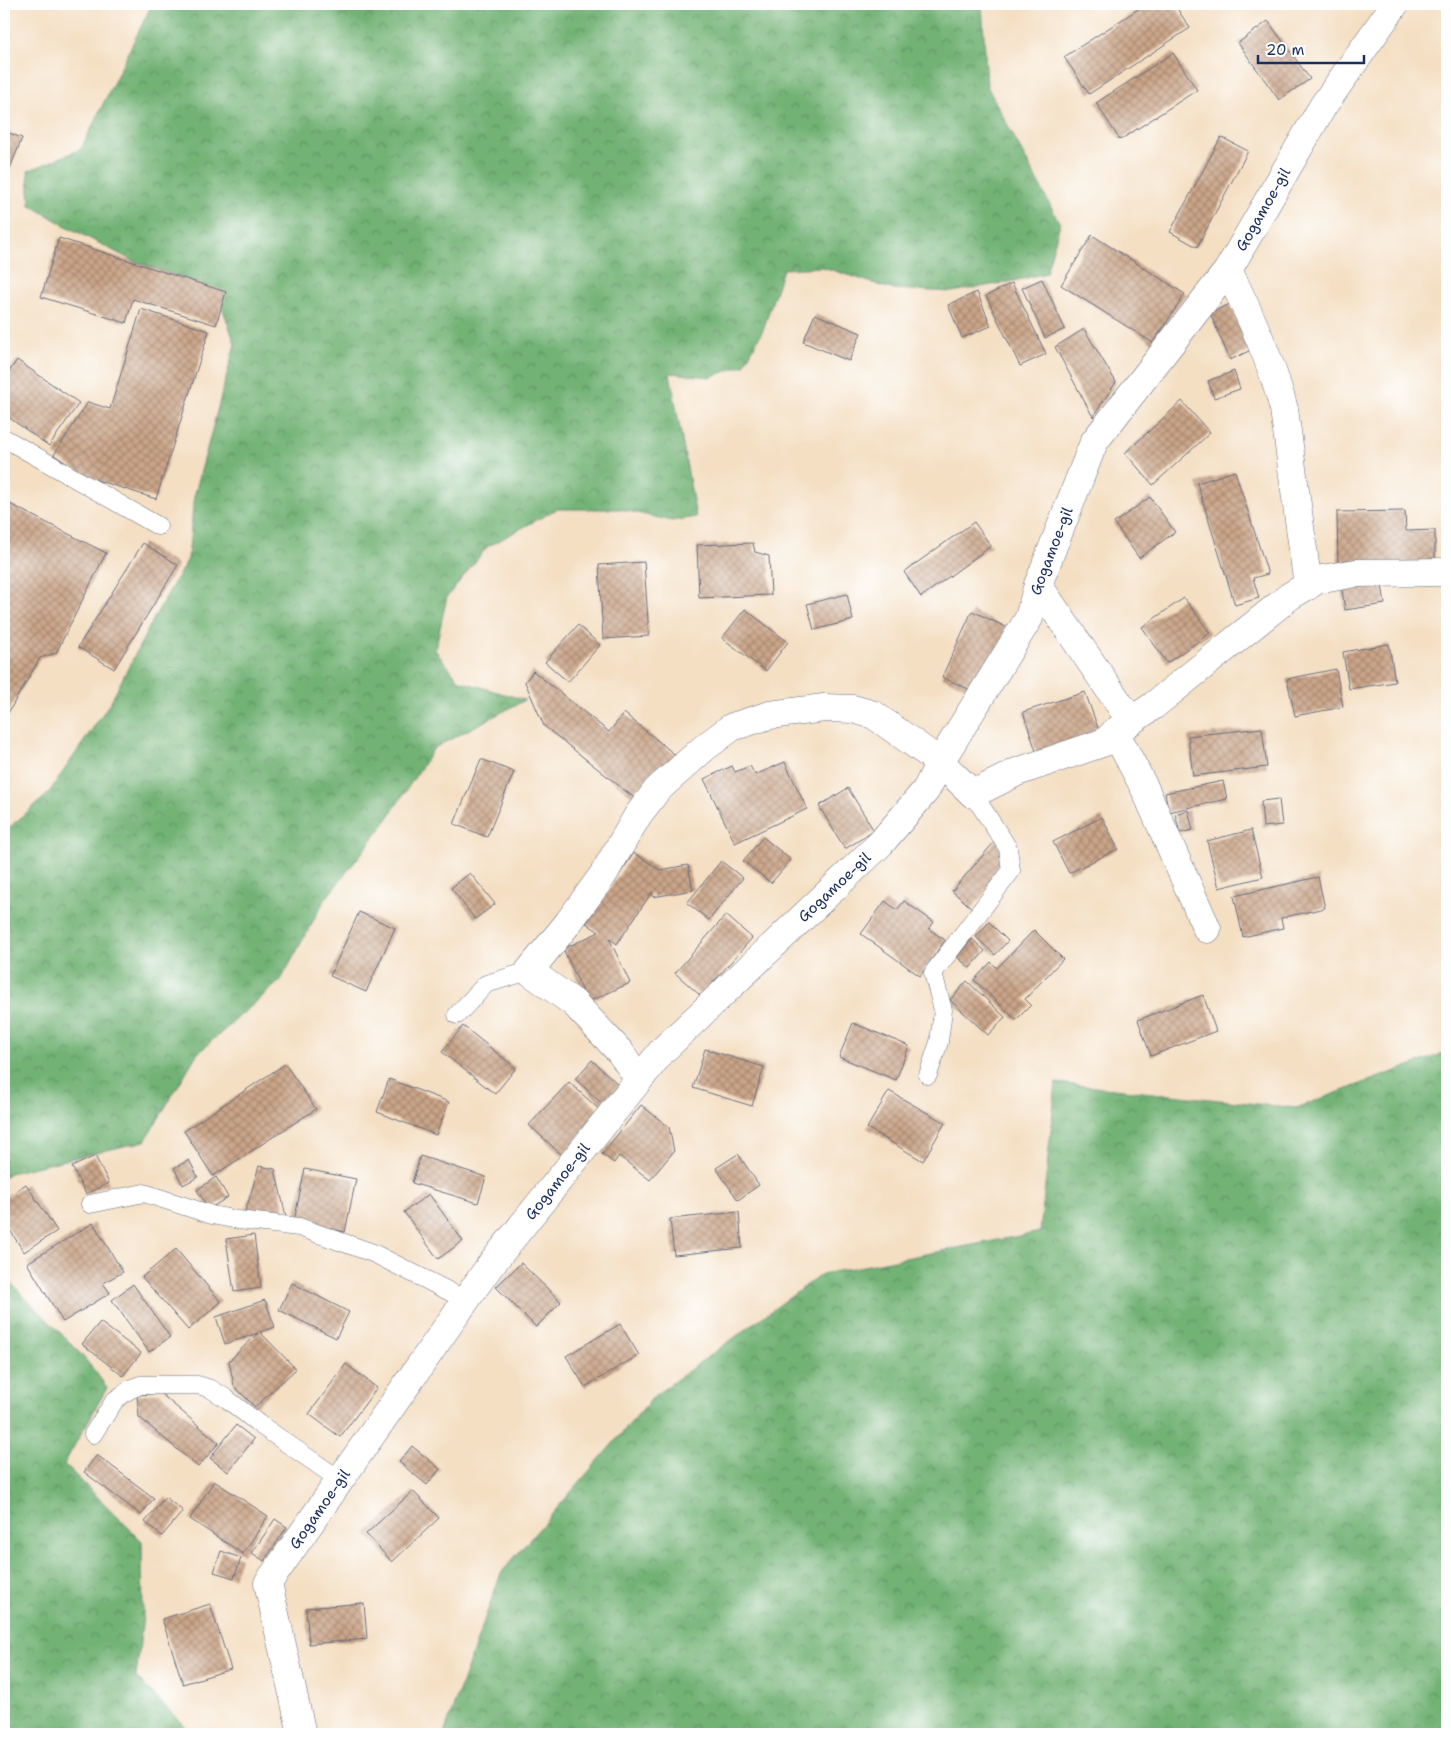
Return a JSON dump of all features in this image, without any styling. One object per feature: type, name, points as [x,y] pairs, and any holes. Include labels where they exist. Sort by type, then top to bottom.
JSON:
[{"type":"street","name":"Gogamoe-gil","points":[[302,1734],[268,1583],[488,1267],[662,1050],[881,843],[926,790],[940,762],[1029,618],[1038,585],[1094,442],[1228,270],[1323,106],[1396,4]]},
{"type":"street","points":[[1228,270],[1254,323],[1276,381],[1284,409],[1308,586]]},
{"type":"street","points":[[639,1079],[620,1052],[574,1003],[529,971],[568,923],[603,875],[638,814],[657,790],[704,748],[732,727],[770,715],[824,708],[853,709],[874,715],[940,762],[973,794],[1017,772],[1105,742],[1290,596],[1317,580],[1356,574],[1447,572]]},
{"type":"street","points":[[1038,585],[1123,727],[1144,787],[1207,929]]},
{"type":"lane","points":[[4,438],[158,526]]},
{"type":"lane","points":[[928,1075],[939,1042],[943,1010],[933,973],[1011,872],[1008,848],[973,794]]},
{"type":"lane","points":[[457,1015],[486,984],[529,971]]},
{"type":"lane","points":[[90,1204],[118,1200],[144,1193],[212,1215],[299,1227],[373,1253],[466,1300]]},
{"type":"lane","points":[[93,1434],[115,1400],[129,1390],[140,1385],[198,1386],[211,1389],[227,1399],[259,1424],[340,1480]]},
{"type":"green space","points":[[152,4],[982,4],[987,86],[1060,224],[1046,273],[1014,281],[952,292],[891,289],[823,267],[783,269],[763,330],[744,365],[710,377],[670,373],[696,517],[671,521],[620,509],[557,509],[487,547],[447,597],[435,650],[460,681],[525,700],[434,748],[382,827],[324,901],[281,980],[197,1054],[145,1141],[10,1173],[4,1177],[4,832],[48,794],[110,703],[156,614],[188,559],[194,497],[235,344],[216,289],[133,261],[30,205],[28,171],[81,149]]},
{"type":"green space","points":[[1447,1052],[1447,1734],[444,1734],[501,1573],[654,1396],[822,1274],[1040,1232],[1056,1083],[1296,1108]]},
{"type":"green space","points":[[4,1275],[71,1343],[107,1388],[64,1464],[142,1541],[143,1616],[136,1677],[192,1734],[4,1734]]},
{"type":"building","points":[[1146,4],[1174,4],[1190,28],[1089,94],[1064,57]]},
{"type":"building","points":[[1268,21],[1310,79],[1279,100],[1238,43]]},
{"type":"building","points":[[1173,53],[1197,90],[1120,140],[1096,103]]},
{"type":"building","points":[[4,131],[22,138],[4,184]]},
{"type":"building","points":[[1221,137],[1248,151],[1197,247],[1170,232]]},
{"type":"building","points":[[1092,235],[1185,294],[1153,343],[1061,285]]},
{"type":"building","points":[[59,238],[226,292],[216,325],[133,299],[126,323],[41,297]]},
{"type":"building","points":[[1042,279],[1065,329],[1045,338],[1022,288]]},
{"type":"building","points":[[1012,283],[1046,354],[1020,366],[986,296]]},
{"type":"building","points":[[977,292],[991,326],[962,338],[948,305]]},
{"type":"building","points":[[1230,304],[1251,350],[1230,360],[1210,313]]},
{"type":"building","points":[[141,309],[209,331],[156,499],[88,477],[54,455],[88,402],[110,409]]},
{"type":"building","points":[[815,314],[861,333],[849,361],[803,342]]},
{"type":"building","points":[[1084,329],[1116,382],[1093,417],[1055,347]]},
{"type":"building","points":[[17,360],[79,403],[49,446],[4,414],[4,379]]},
{"type":"building","points":[[1234,371],[1240,389],[1214,398],[1208,381]]},
{"type":"building","points":[[1182,401],[1210,433],[1153,485],[1125,453]]},
{"type":"building","points":[[1235,471],[1268,574],[1253,578],[1259,598],[1235,605],[1197,483]]},
{"type":"building","points":[[1150,497],[1175,532],[1139,558],[1114,523]]},
{"type":"building","points":[[4,501],[106,553],[56,653],[40,658],[4,720]]},
{"type":"building","points":[[1405,511],[1406,531],[1435,530],[1435,568],[1338,567],[1337,512]]},
{"type":"building","points":[[974,522],[991,546],[921,597],[904,572]]},
{"type":"building","points":[[143,543],[178,565],[114,669],[78,647]]},
{"type":"building","points":[[753,543],[755,552],[769,556],[771,595],[699,598],[697,545]]},
{"type":"building","points":[[644,562],[649,636],[603,639],[599,565]]},
{"type":"building","points":[[1381,579],[1385,604],[1345,610],[1341,584]]},
{"type":"building","points":[[847,594],[853,620],[814,630],[807,604]]},
{"type":"building","points":[[1184,598],[1210,633],[1167,663],[1142,627]]},
{"type":"building","points":[[745,609],[788,642],[766,671],[722,638]]},
{"type":"building","points":[[972,611],[1008,628],[977,693],[942,677]]},
{"type":"building","points":[[578,625],[600,645],[568,682],[545,662]]},
{"type":"building","points":[[1389,644],[1395,682],[1349,689],[1343,652]]},
{"type":"building","points":[[1336,669],[1343,707],[1295,716],[1287,679]]},
{"type":"building","points":[[533,671],[609,732],[624,713],[679,758],[642,804],[544,726],[525,682]]},
{"type":"building","points":[[1085,692],[1101,736],[1038,757],[1023,712]]},
{"type":"building","points":[[1262,728],[1267,767],[1193,776],[1188,736]]},
{"type":"building","points":[[481,759],[514,772],[487,837],[454,824]]},
{"type":"building","points":[[785,762],[807,809],[735,843],[704,779],[732,766],[735,772],[750,766],[755,775]]},
{"type":"building","points":[[1223,781],[1227,799],[1169,812],[1165,793]]},
{"type":"building","points":[[848,788],[874,831],[845,849],[819,806]]},
{"type":"building","points":[[1279,799],[1282,825],[1263,827],[1261,801]]},
{"type":"building","points":[[1188,810],[1193,830],[1180,833],[1175,814]]},
{"type":"building","points":[[1102,817],[1118,849],[1069,873],[1053,842]]},
{"type":"building","points":[[1251,830],[1263,877],[1219,888],[1207,841]]},
{"type":"building","points":[[763,837],[791,860],[771,883],[743,861]]},
{"type":"building","points":[[996,840],[1004,853],[1004,870],[972,908],[952,891]]},
{"type":"building","points":[[634,853],[660,870],[688,865],[693,890],[653,897],[652,892],[617,944],[609,938],[630,983],[588,1002],[563,949],[599,932],[586,923]]},
{"type":"building","points":[[721,861],[743,878],[709,920],[687,903]]},
{"type":"building","points":[[470,873],[495,904],[475,919],[451,888]]},
{"type":"building","points":[[1318,877],[1325,908],[1281,918],[1283,928],[1243,937],[1234,896]]},
{"type":"building","points":[[885,901],[897,910],[904,901],[934,922],[929,929],[945,940],[920,976],[861,934]]},
{"type":"building","points":[[359,912],[395,928],[366,992],[330,976]]},
{"type":"building","points":[[726,915],[752,938],[701,996],[675,973]]},
{"type":"building","points":[[989,922],[1008,941],[995,955],[976,937]]},
{"type":"building","points":[[1034,930],[1063,959],[1025,999],[1031,1005],[1016,1020],[974,980],[991,962],[997,968]]},
{"type":"building","points":[[972,939],[985,951],[970,968],[957,957]]},
{"type":"building","points":[[967,981],[1005,1017],[988,1035],[950,1000]]},
{"type":"building","points":[[1203,995],[1216,1031],[1151,1056],[1138,1020]]},
{"type":"building","points":[[853,1023],[909,1046],[896,1080],[839,1057]]},
{"type":"building","points":[[463,1026],[516,1068],[495,1094],[442,1052]]},
{"type":"building","points":[[705,1049],[764,1067],[752,1106],[693,1088]]},
{"type":"building","points":[[592,1060],[622,1088],[605,1106],[575,1079]]},
{"type":"building","points":[[285,1064],[316,1109],[213,1176],[184,1131]]},
{"type":"building","points":[[389,1079],[449,1102],[436,1135],[377,1112]]},
{"type":"building","points":[[569,1082],[603,1113],[563,1156],[529,1125]]},
{"type":"building","points":[[889,1091],[945,1123],[923,1161],[867,1128]]},
{"type":"building","points":[[641,1105],[669,1127],[674,1151],[650,1180],[619,1156],[614,1163],[602,1154]]},
{"type":"building","points":[[738,1154],[759,1185],[738,1200],[716,1168]]},
{"type":"building","points":[[95,1156],[109,1183],[86,1194],[72,1167]]},
{"type":"building","points":[[420,1156],[486,1177],[478,1203],[412,1183]]},
{"type":"building","points":[[189,1160],[198,1177],[183,1185],[174,1168]]},
{"type":"building","points":[[259,1166],[275,1169],[287,1221],[245,1213]]},
{"type":"building","points":[[305,1169],[356,1179],[345,1232],[294,1221]]},
{"type":"building","points":[[216,1177],[228,1197],[209,1209],[197,1190]]},
{"type":"building","points":[[26,1184],[57,1231],[24,1252],[4,1221],[4,1199]]},
{"type":"building","points":[[429,1194],[463,1241],[438,1259],[404,1212]]},
{"type":"building","points":[[739,1212],[742,1248],[674,1255],[670,1219]]},
{"type":"building","points":[[93,1223],[123,1272],[103,1283],[110,1293],[63,1322],[27,1263]]},
{"type":"building","points":[[254,1235],[261,1288],[234,1292],[226,1239]]},
{"type":"building","points":[[176,1249],[221,1302],[188,1330],[142,1277]]},
{"type":"building","points":[[521,1263],[561,1302],[536,1327],[496,1287]]},
{"type":"building","points":[[292,1283],[349,1312],[336,1338],[279,1310]]},
{"type":"building","points":[[133,1284],[170,1337],[149,1352],[112,1300]]},
{"type":"building","points":[[265,1300],[275,1327],[260,1332],[296,1369],[255,1407],[234,1386],[229,1361],[258,1333],[225,1344],[216,1317]]},
{"type":"building","points":[[100,1322],[141,1353],[123,1376],[82,1344]]},
{"type":"building","points":[[620,1324],[639,1355],[585,1387],[566,1356]]},
{"type":"building","points":[[346,1364],[377,1388],[340,1437],[309,1414]]},
{"type":"building","points":[[160,1393],[219,1443],[198,1467],[139,1417],[137,1395]]},
{"type":"building","points":[[236,1425],[254,1439],[228,1472],[210,1458]]},
{"type":"building","points":[[412,1446],[440,1469],[427,1485],[399,1462]]},
{"type":"building","points":[[97,1455],[154,1498],[141,1515],[84,1472]]},
{"type":"building","points":[[214,1481],[268,1516],[243,1554],[190,1519]]},
{"type":"building","points":[[413,1491],[439,1518],[392,1562],[366,1534]]},
{"type":"building","points":[[165,1497],[183,1511],[162,1536],[145,1522]]},
{"type":"building","points":[[275,1519],[287,1527],[264,1561],[252,1553]]},
{"type":"building","points":[[221,1551],[241,1558],[234,1578],[214,1572]]},
{"type":"building","points":[[364,1603],[367,1639],[309,1644],[306,1608]]},
{"type":"building","points":[[210,1604],[231,1669],[183,1684],[162,1619]]}]
